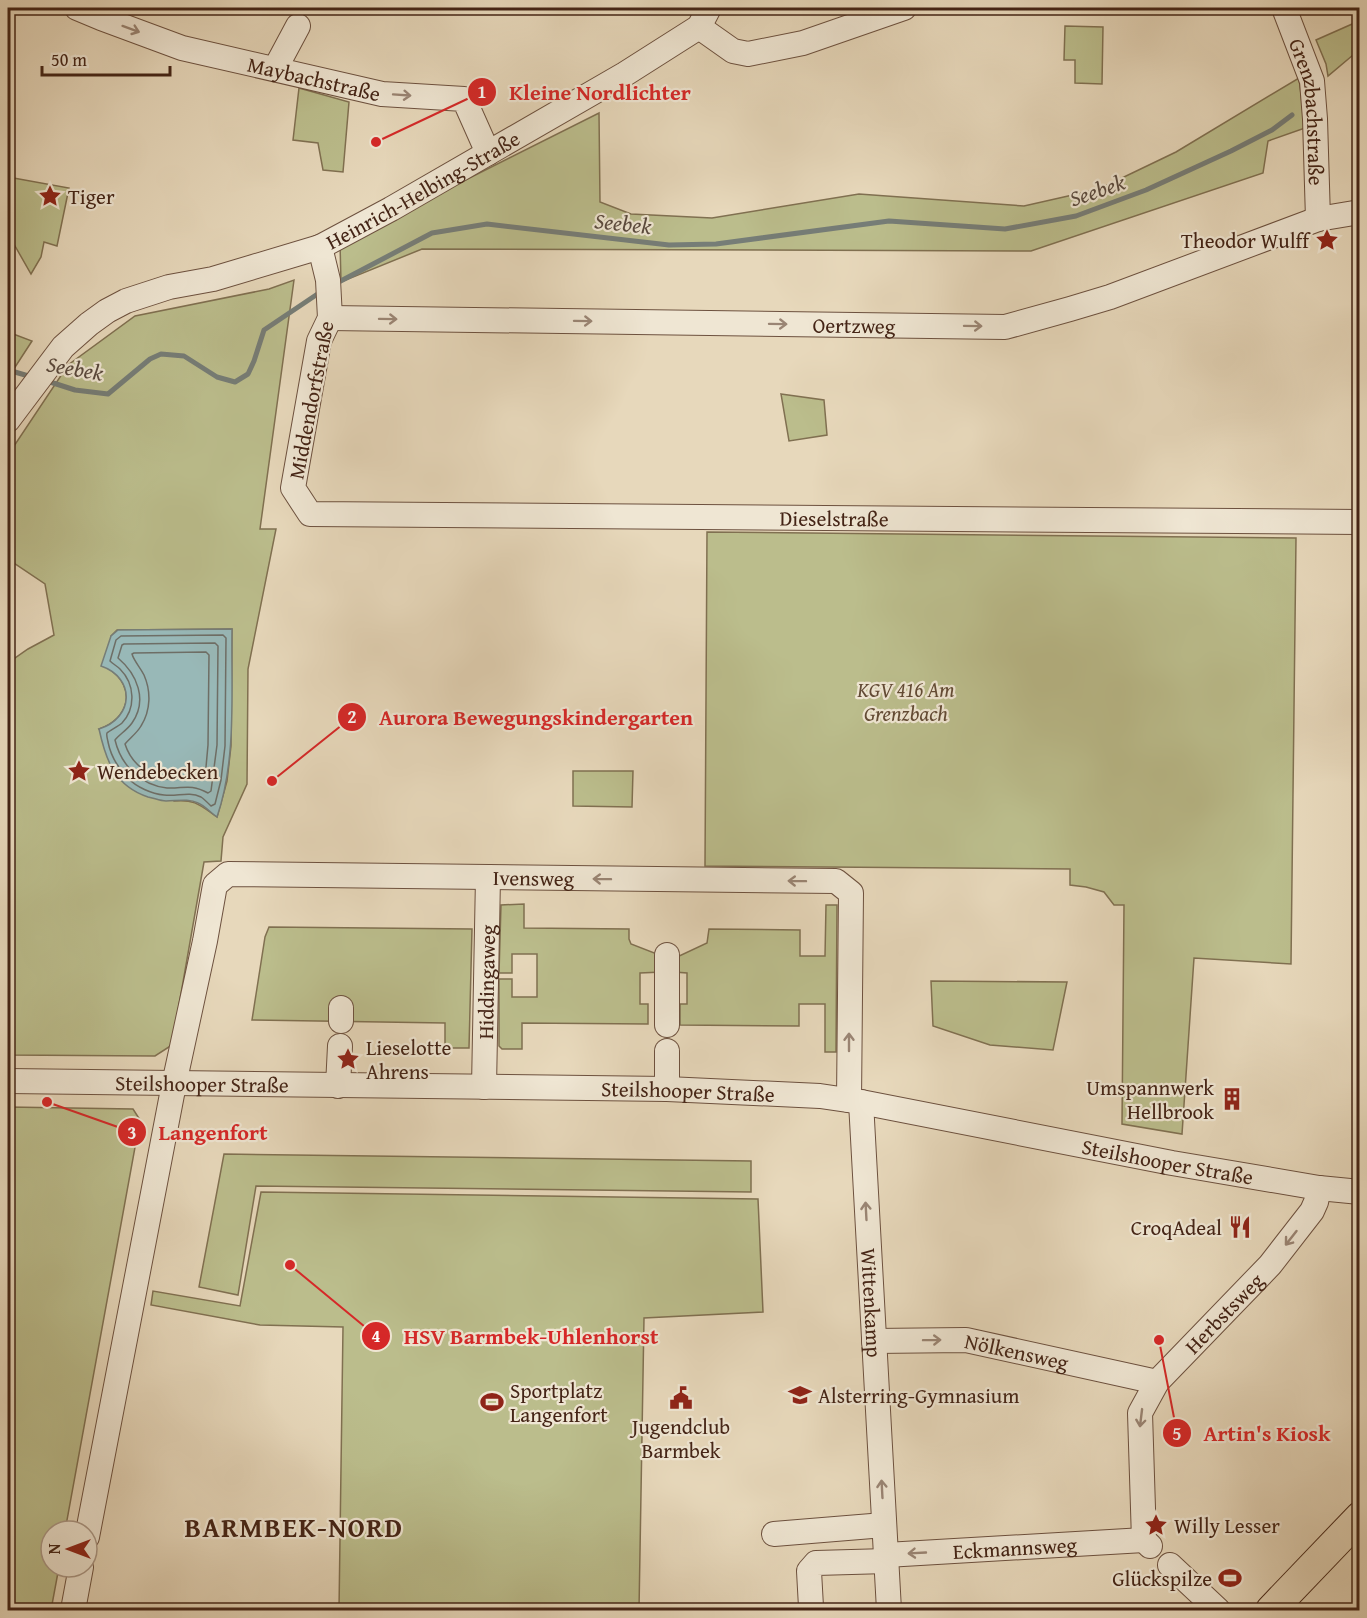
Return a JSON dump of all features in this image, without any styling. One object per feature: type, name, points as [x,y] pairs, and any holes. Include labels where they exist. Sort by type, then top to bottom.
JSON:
[{"type":"main road","points":[[1271,1611],[1359,1517]]},
{"type":"street","name":"Maybachstraße","points":[[77,8],[182,48],[382,94],[464,99],[489,153]]},
{"type":"street","name":"Heinrich-Helbing-Straße","points":[[8,420],[56,355],[89,324],[107,311],[126,301],[169,287],[213,279],[320,246],[391,209],[625,74],[704,17],[733,51],[748,54],[803,43],[904,8]]},
{"type":"street","name":"Grenzbachstraße","points":[[1284,8],[1312,81],[1316,119],[1318,219]]},
{"type":"street","points":[[275,69],[298,26]]},
{"type":"street","name":"Oertzweg","points":[[329,299],[1005,327],[1110,297],[1318,219],[1359,212]]},
{"type":"street","points":[[320,246],[329,299]]},
{"type":"street","name":"Middendorfstraße","points":[[310,514],[293,488],[329,299]]},
{"type":"street","name":"Dieselstraße","points":[[310,514],[1359,522]]},
{"type":"street","name":"Ivensweg","points":[[174,1083],[215,885],[228,874],[836,881],[851,892]]},
{"type":"street","name":"Hiddingaweg","points":[[484,1087],[489,877]]},
{"type":"street","name":"Wittenkamp","points":[[851,892],[855,1101],[874,1341],[889,1611]]},
{"type":"street","points":[[667,955],[667,1024]]},
{"type":"street","points":[[338,1086],[340,1046]]},
{"type":"street","points":[[667,1051],[667,1089]]},
{"type":"street","name":"Steilshooper Straße","points":[[8,1081],[667,1089],[820,1096],[1163,1162],[1319,1188],[1359,1192]]},
{"type":"street","points":[[90,1519],[174,1083]]},
{"type":"street","name":"Herbstsweg","points":[[1147,1543],[1140,1413],[1157,1382],[1270,1265],[1312,1211],[1319,1188]]},
{"type":"street","name":"Nölkensweg","points":[[874,1341],[966,1340],[1157,1382]]},
{"type":"street","points":[[774,1534],[884,1525]]},
{"type":"street","name":"Eckmannsweg","points":[[811,1607],[809,1571],[816,1563],[1147,1543]]},
{"type":"street","points":[[1170,1565],[1218,1611]]},
{"type":"street","points":[[73,1611],[79,1579]]},
{"type":"green space","points":[[1359,21],[1359,50],[1328,76],[1326,64],[1316,40]]},
{"type":"green space","points":[[1065,26],[1103,27],[1102,84],[1075,83],[1075,60],[1064,60]]},
{"type":"green space","points":[[1299,78],[1305,128],[1268,141],[1263,173],[1031,251],[422,249],[341,282],[340,243],[599,113],[600,202],[631,214],[712,218],[859,194],[1024,206],[1099,189],[1176,152]]},
{"type":"green space","points":[[299,88],[349,102],[343,172],[323,170],[318,143],[293,140]]},
{"type":"green space","points":[[8,177],[69,188],[57,246],[44,242],[41,257],[31,274],[11,239],[8,241]]},
{"type":"green space","points":[[294,280],[260,529],[276,529],[248,669],[247,784],[223,837],[221,861],[204,862],[172,1045],[155,1056],[8,1055],[8,663],[54,635],[45,584],[8,559],[8,455],[68,365],[135,316],[269,289]],"holes":[[[232,629],[231,746],[227,781],[217,817],[192,802],[174,801],[99,729],[117,718],[126,702],[123,685],[109,669],[111,636],[117,630]]]},
{"type":"green space","points":[[8,332],[32,341],[8,378]]},
{"type":"green space","points":[[781,394],[824,400],[827,435],[789,441]]},
{"type":"green space","name":"KGV 416 Am Grenzbach","points":[[707,532],[1296,538],[1291,964],[1194,958],[1182,1134],[1122,1124],[1124,905],[1114,905],[1104,892],[1070,885],[1070,869],[705,866]]},
{"type":"green space","points":[[573,771],[633,771],[632,807],[573,806]]},
{"type":"green space","points":[[524,904],[524,928],[629,929],[631,944],[657,954],[662,972],[640,973],[640,1004],[648,1004],[648,1024],[522,1023],[522,1049],[502,1049],[499,1046],[499,979],[512,979],[512,997],[537,997],[537,954],[512,954],[512,973],[499,973],[501,905]]},
{"type":"green space","points":[[826,905],[837,905],[836,1052],[825,1052],[825,1004],[799,1004],[799,1026],[680,1025],[680,1004],[687,1004],[687,973],[674,972],[677,957],[707,943],[709,929],[800,930],[800,956],[825,956]]},
{"type":"green space","points":[[269,927],[472,929],[469,1048],[445,1048],[445,1023],[252,1020],[265,937]]},
{"type":"green space","points":[[931,981],[1067,982],[1053,1050],[990,1045],[933,1026]]},
{"type":"green space","points":[[8,1107],[133,1109],[140,1120],[67,1519],[39,1519],[39,1579],[57,1579],[51,1610],[8,1610]]},
{"type":"green space","points":[[224,1154],[751,1161],[751,1192],[256,1186],[238,1295],[199,1287]]},
{"type":"green space","name":"Sportplatz Langenfort","points":[[261,1192],[758,1199],[763,1312],[644,1318],[639,1610],[339,1610],[343,1327],[260,1325],[151,1305],[153,1291],[240,1306]]},
{"type":"water","points":[[232,629],[230,748],[228,772],[217,817],[194,801],[162,801],[148,797],[127,786],[109,762],[99,729],[111,724],[119,716],[126,698],[125,688],[120,679],[101,666],[111,636],[118,630]]},
{"type":"waterway","name":"Seebek","points":[[335,284],[432,233],[487,224],[669,245],[716,244],[889,221],[1005,229],[1076,216],[1146,190],[1272,130],[1292,115]]},
{"type":"waterway","name":"Seebek","points":[[47,381],[75,390],[108,394],[150,359],[161,354],[184,356],[217,377],[235,382],[248,374],[264,330],[322,291]]},
{"type":"waterway","name":"Seebek","points":[[8,370],[32,377]]},
{"type":"place","name":"Kleine Nordlichter","points":[[376,142]]},
{"type":"place","name":"Tiger","points":[[50,196]]},
{"type":"place","name":"Theodor Wulff","points":[[1327,240]]},
{"type":"place","name":"Wendebecken","points":[[79,771]]},
{"type":"place","name":"Aurora Bewegungskindergarten","points":[[272,781]]},
{"type":"place","name":"Lieselotte Ahrens","points":[[348,1059]]},
{"type":"place","name":"Umspannwerk Hellbrook","points":[[1232,1099]]},
{"type":"place","name":"Langenfort","points":[[47,1102]]},
{"type":"place","name":"CroqAdeal","points":[[1240,1227]]},
{"type":"place","name":"HSV Barmbek-Uhlenhorst","points":[[290,1265]]},
{"type":"place","name":"Artin's Kiosk","points":[[1159,1340]]},
{"type":"place","name":"Alsterring-Gymnasium","points":[[800,1395]]},
{"type":"place","name":"Jugendclub Barmbek","points":[[681,1398]]},
{"type":"place","name":"Sportplatz Langenfort","points":[[492,1402]]},
{"type":"place","name":"Willy Lesser","points":[[1156,1525]]},
{"type":"place","name":"Glückspilze","points":[[1230,1578]]},
{"type":"district","name":"BARMBEK-NORD","points":[[294,1527]]}]
